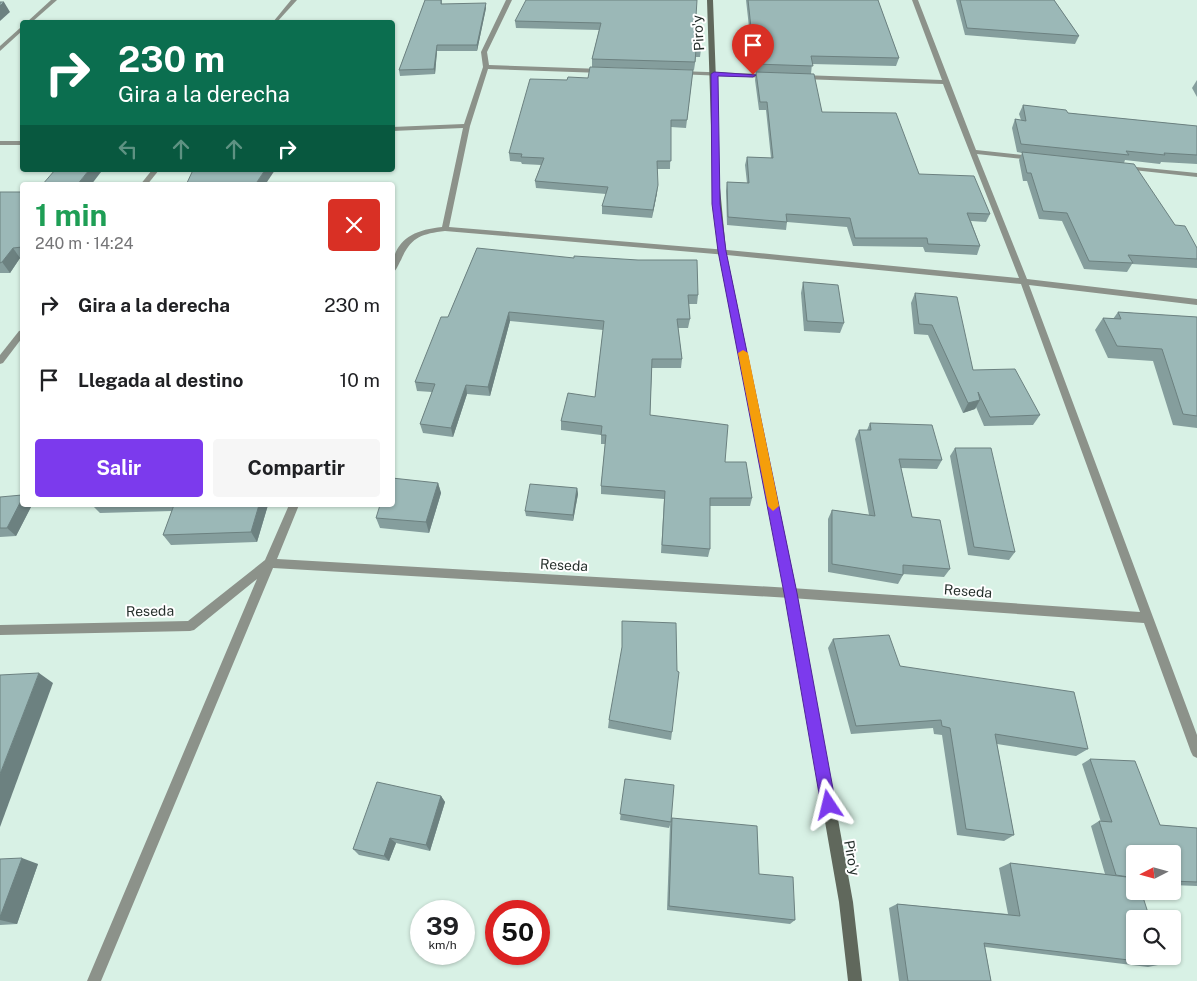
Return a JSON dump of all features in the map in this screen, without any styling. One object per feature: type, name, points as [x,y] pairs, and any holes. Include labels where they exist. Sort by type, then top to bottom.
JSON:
[{"type":"main road","name":"Piro'y","points":[[710,0],[714,74],[716,204],[722,251],[791,593],[846,902],[855,981]]},
{"type":"street","points":[[31,20],[54,0]]},
{"type":"street","points":[[277,20],[294,0]]},
{"type":"street","points":[[445,229],[467,126],[486,67],[484,52],[509,0]]},
{"type":"street","points":[[915,0],[944,82],[974,152],[1023,280],[1197,752]]},
{"type":"street","points":[[0,49],[20,31]]},
{"type":"street","points":[[486,67],[605,71]]},
{"type":"street","points":[[675,73],[772,76]]},
{"type":"street","points":[[791,77],[944,82]]},
{"type":"street","points":[[395,129],[467,126]]},
{"type":"street","points":[[0,143],[20,142]]},
{"type":"street","points":[[974,152],[1042,159]]},
{"type":"street","points":[[1120,167],[1197,175]]},
{"type":"street","points":[[146,182],[154,172]]},
{"type":"street","points":[[395,264],[405,242],[422,231],[445,229],[722,251],[1023,280],[1197,302]]},
{"type":"street","points":[[0,360],[20,335]]},
{"type":"street","points":[[94,981],[293,507]]},
{"type":"street","name":"Reseda","points":[[0,630],[190,626],[270,563],[791,593],[1147,618]]},
{"type":"building","points":[[425,0],[441,0],[441,4],[486,3],[477,45],[437,45],[434,69],[399,70]]},
{"type":"building","points":[[526,0],[697,0],[696,16],[701,49],[696,49],[695,62],[592,59],[601,23],[515,21]]},
{"type":"building","points":[[748,0],[878,0],[899,58],[811,56],[813,66],[755,64]]},
{"type":"building","points":[[960,0],[1054,0],[1079,36],[967,28]]},
{"type":"building","points":[[590,67],[693,70],[687,120],[671,120],[671,161],[657,161],[658,185],[653,210],[602,206],[608,187],[535,181],[544,158],[521,157],[522,154],[509,153],[530,79],[567,80],[568,77],[588,78]]},
{"type":"building","points":[[756,72],[814,74],[822,112],[896,113],[919,174],[974,176],[990,214],[967,213],[980,246],[928,244],[927,238],[855,238],[850,218],[786,214],[787,222],[728,217],[727,182],[749,183],[747,157],[773,158],[767,102],[760,102]]},
{"type":"building","points":[[1023,105],[1066,110],[1068,113],[1197,126],[1197,155],[1164,153],[1165,155],[1126,151],[1129,155],[1021,144],[1015,119],[1026,121]]},
{"type":"building","points":[[1022,152],[1134,164],[1175,225],[1185,226],[1197,248],[1197,259],[1128,255],[1133,263],[1089,261],[1067,213],[1043,211],[1031,173],[1027,173]]},
{"type":"building","points":[[53,172],[87,172],[79,182],[45,182]]},
{"type":"building","points":[[192,172],[264,172],[257,182],[187,182]]},
{"type":"building","points":[[0,192],[20,192],[20,247],[13,248],[0,263]]},
{"type":"building","points":[[477,248],[574,258],[574,256],[638,260],[697,260],[698,295],[688,295],[690,319],[677,319],[682,359],[652,359],[650,415],[728,425],[725,462],[746,462],[752,498],[710,498],[710,549],[662,545],[665,491],[601,486],[606,435],[601,435],[602,426],[561,421],[568,393],[595,397],[604,321],[509,312],[488,387],[466,385],[451,428],[420,424],[435,384],[415,382],[441,317],[448,317]]},
{"type":"building","points":[[803,282],[838,285],[844,323],[807,321]]},
{"type":"building","points":[[915,293],[957,297],[973,370],[1015,369],[1040,415],[990,417],[978,392],[980,400],[968,403],[932,325],[919,324]]},
{"type":"building","points":[[1118,312],[1197,317],[1197,416],[1183,414],[1162,349],[1117,346],[1103,318],[1121,319]]},
{"type":"building","points":[[870,423],[932,425],[942,460],[899,459],[912,517],[940,520],[950,569],[903,565],[903,575],[832,564],[832,510],[875,516],[859,430],[871,430]]},
{"type":"building","points":[[955,448],[991,448],[1015,552],[974,547]]},
{"type":"building","points":[[395,478],[438,483],[426,522],[376,518],[379,507],[395,507]]},
{"type":"building","points":[[530,484],[577,488],[573,515],[525,511]]},
{"type":"building","points":[[20,495],[20,503],[7,528],[0,528],[0,497]]},
{"type":"building","points":[[173,507],[258,507],[251,532],[163,535]]},
{"type":"building","points":[[622,621],[676,623],[677,671],[679,672],[672,732],[609,720],[622,647]]},
{"type":"building","points":[[889,635],[900,666],[1074,692],[1088,749],[995,734],[1014,835],[966,829],[950,728],[942,726],[941,720],[856,726],[833,639]]},
{"type":"building","points":[[39,673],[24,712],[0,774],[0,675]]},
{"type":"building","points":[[1090,759],[1135,761],[1160,825],[1197,828],[1197,882],[1181,881],[1181,845],[1126,845],[1126,877],[1116,875],[1099,821],[1112,822]]},
{"type":"building","points":[[625,779],[674,785],[671,822],[620,814]]},
{"type":"building","points":[[377,782],[441,796],[426,845],[390,838],[384,856],[353,849]]},
{"type":"building","points":[[672,818],[757,826],[759,874],[793,877],[795,920],[669,906]]},
{"type":"building","points":[[22,858],[0,917],[0,859]]},
{"type":"building","points":[[1010,863],[1126,877],[1126,900],[1144,900],[1147,910],[1126,910],[1126,960],[984,943],[991,981],[908,981],[897,904],[1020,916]]},
{"type":"slow traffic","points":[[743,353],[773,506]]},
{"type":"route","points":[[753,75],[714,74],[716,204],[722,251],[791,593],[829,805]]}]
